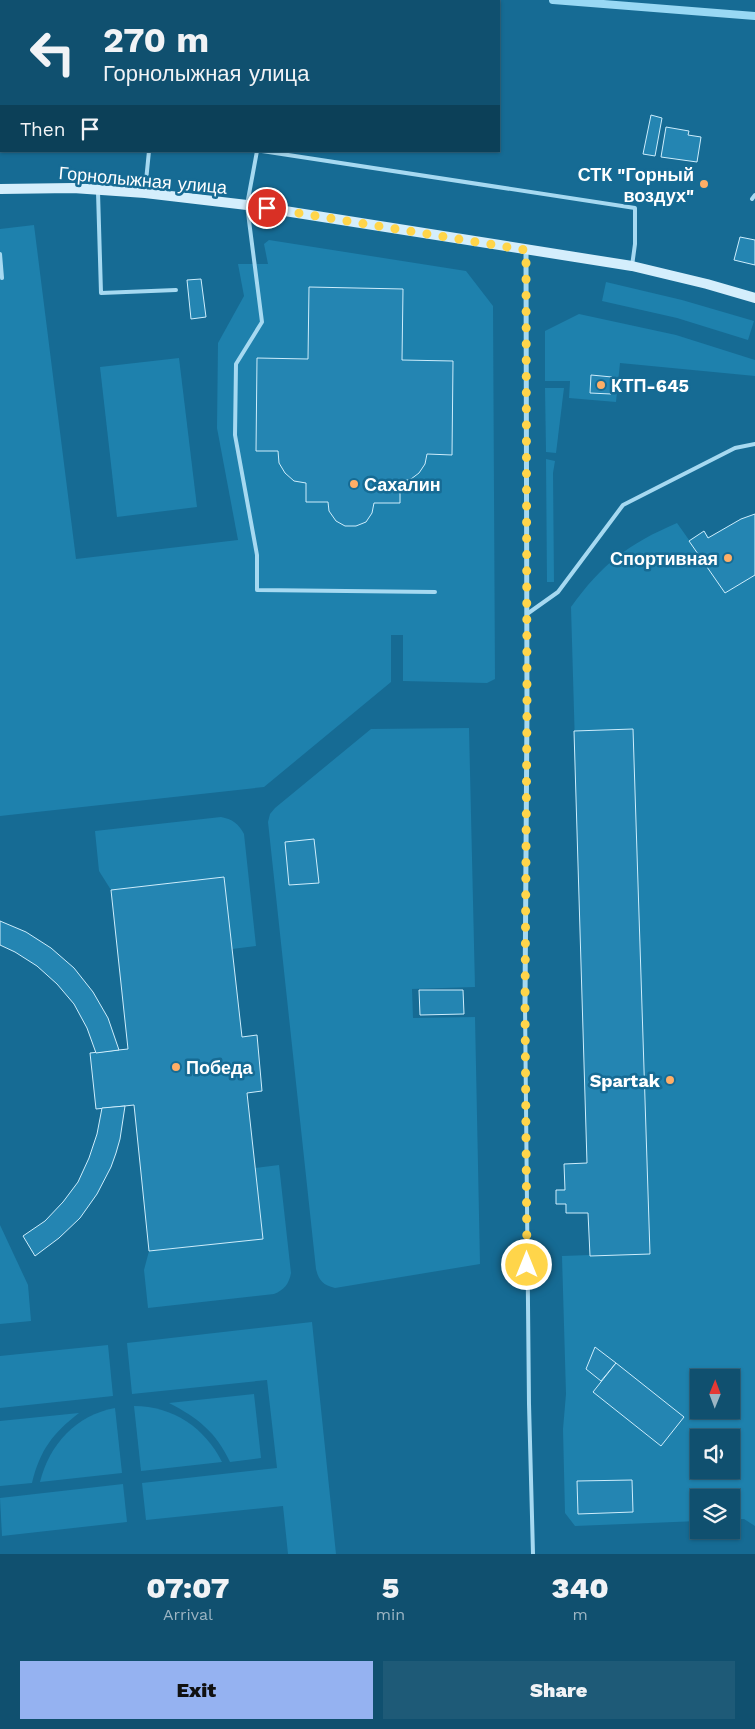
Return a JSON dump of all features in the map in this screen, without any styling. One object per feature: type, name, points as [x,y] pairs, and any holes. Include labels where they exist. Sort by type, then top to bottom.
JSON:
[{"type":"street","name":"Горнолыжная улица","points":[[0,189],[73,188],[247,206],[632,266],[755,298]]},
{"type":"street","points":[[525,1005],[526,250]]},
{"type":"lane","points":[[145,194],[149,152]]},
{"type":"lane","points":[[257,152],[247,206],[262,322],[236,364],[235,435],[257,555],[257,590],[435,592]]},
{"type":"lane","points":[[269,152],[635,208],[635,244],[632,266]]},
{"type":"lane","points":[[98,190],[101,292],[176,290]]},
{"type":"lane","points":[[0,254],[2,278]]},
{"type":"lane","points":[[526,615],[558,592],[623,505],[735,448],[755,444]]},
{"type":"lane","points":[[525,1005],[529,1404],[533,1554]]},
{"type":"shaded area","points":[[34,225],[76,559],[238,540],[217,428],[218,343],[244,296],[238,264],[268,264],[264,244],[269,240],[466,271],[493,306],[495,679],[487,683],[403,681],[403,635],[391,635],[391,682],[264,787],[0,816],[0,229]]},
{"type":"shaded area","points":[[606,282],[682,300],[754,321],[748,340],[677,318],[602,301]]},
{"type":"shaded area","points":[[579,314],[676,335],[755,360],[755,376],[620,363],[616,402],[569,398],[570,381],[545,381],[545,331]]},
{"type":"shaded area","points":[[179,358],[197,507],[117,517],[100,367]]},
{"type":"shaded area","points":[[545,388],[564,388],[556,453],[546,452]]},
{"type":"shaded area","points":[[546,459],[555,461],[553,473],[554,582],[547,582]]},
{"type":"shaded area","name":"Spartak","points":[[755,514],[755,1526],[744,1519],[740,1519],[740,1489],[690,1489],[690,1521],[575,1526],[565,1513],[563,1429],[566,1394],[562,1256],[590,1255],[588,1213],[566,1213],[565,1204],[556,1204],[556,1190],[565,1189],[564,1164],[587,1163],[571,607],[605,567],[630,547],[644,539],[677,523],[689,540],[704,531],[709,537]]},
{"type":"shaded area","points":[[469,728],[475,987],[412,989],[413,1018],[475,1017],[480,1264],[335,1288],[322,1282],[316,1269],[268,822],[270,814],[275,808],[371,729]]},
{"type":"shaded area","points":[[221,817],[235,822],[244,834],[256,946],[232,949],[224,878],[111,890],[99,871],[95,831]]},
{"type":"shaded area","points":[[279,1165],[291,1273],[286,1286],[274,1294],[148,1308],[144,1270],[149,1251],[263,1239],[255,1168]]},
{"type":"shaded area","points":[[0,1225],[28,1285],[31,1321],[0,1324]]},
{"type":"shaded area","points":[[312,1322],[336,1554],[288,1554],[283,1506],[146,1520],[142,1483],[277,1468],[267,1380],[132,1394],[127,1343]]},
{"type":"shaded area","points":[[108,1345],[113,1396],[0,1408],[0,1356]]},
{"type":"shaded area","points":[[254,1394],[261,1458],[230,1462],[219,1442],[205,1427],[189,1414],[169,1403]]},
{"type":"shaded area","points":[[134,1406],[162,1410],[186,1421],[207,1439],[222,1462],[141,1471]]},
{"type":"shaded area","points":[[115,1408],[122,1473],[40,1482],[50,1456],[66,1434],[88,1417]]},
{"type":"shaded area","points":[[79,1413],[49,1443],[39,1461],[32,1483],[0,1486],[0,1421]]},
{"type":"shaded area","points":[[123,1484],[127,1522],[2,1536],[0,1498]]},
{"type":"building","points":[[651,115],[662,118],[655,156],[643,154]]},
{"type":"building","points":[[666,127],[689,131],[688,135],[701,137],[697,162],[661,157]]},
{"type":"building","points":[[740,237],[755,240],[755,265],[734,260]]},
{"type":"building","points":[[201,279],[206,317],[191,319],[187,280]]},
{"type":"building","points":[[309,287],[403,289],[402,360],[453,361],[452,455],[427,454],[425,464],[419,473],[411,479],[400,482],[400,503],[374,503],[372,513],[366,522],[356,526],[345,526],[336,521],[329,511],[328,502],[306,502],[306,483],[294,481],[285,473],[279,463],[278,451],[256,451],[257,358],[308,359]]},
{"type":"building","name":"КТП-645","points":[[591,375],[612,377],[611,394],[590,393]]},
{"type":"building","name":"Спортивная","points":[[755,514],[755,575],[725,593],[689,541],[704,531],[708,538],[741,519]]},
{"type":"building","points":[[633,729],[650,1254],[590,1256],[588,1213],[566,1213],[566,1204],[556,1204],[556,1190],[565,1190],[564,1164],[587,1163],[574,731]]},
{"type":"building","points":[[314,839],[319,883],[289,885],[285,842]]},
{"type":"building","name":"Победа","points":[[224,877],[242,1037],[257,1035],[262,1091],[247,1093],[263,1239],[149,1251],[134,1105],[96,1109],[90,1053],[128,1049],[111,890]]},
{"type":"building","points":[[0,921],[26,932],[51,948],[74,968],[93,992],[108,1018],[119,1050],[96,1053],[87,1028],[74,1004],[57,984],[37,966],[0,945]]},
{"type":"building","points":[[419,990],[463,990],[464,1014],[420,1015]]},
{"type":"building","points":[[125,1106],[116,1153],[97,1194],[80,1218],[59,1238],[35,1256],[23,1236],[45,1221],[78,1182],[97,1134],[102,1108]]},
{"type":"building","points":[[595,1347],[616,1363],[601,1381],[586,1369]]},
{"type":"building","points":[[616,1363],[684,1417],[661,1446],[593,1392]]},
{"type":"building","points":[[632,1480],[633,1512],[578,1514],[577,1481]]},
{"type":"waterway","points":[[553,0],[755,16]]},
{"type":"place","name":"СТК \"Горный воздух\"","points":[[704,184]]},
{"type":"place","name":"КТП-645","points":[[601,385]]},
{"type":"place","name":"Сахалин","points":[[354,484]]},
{"type":"place","name":"Спортивная","points":[[728,558]]},
{"type":"place","name":"Победа","points":[[176,1067]]},
{"type":"place","name":"Spartak","points":[[670,1080]]},
{"type":"route","points":[[267,208],[526,250],[527,707],[525,1005],[527,1265]]}]
